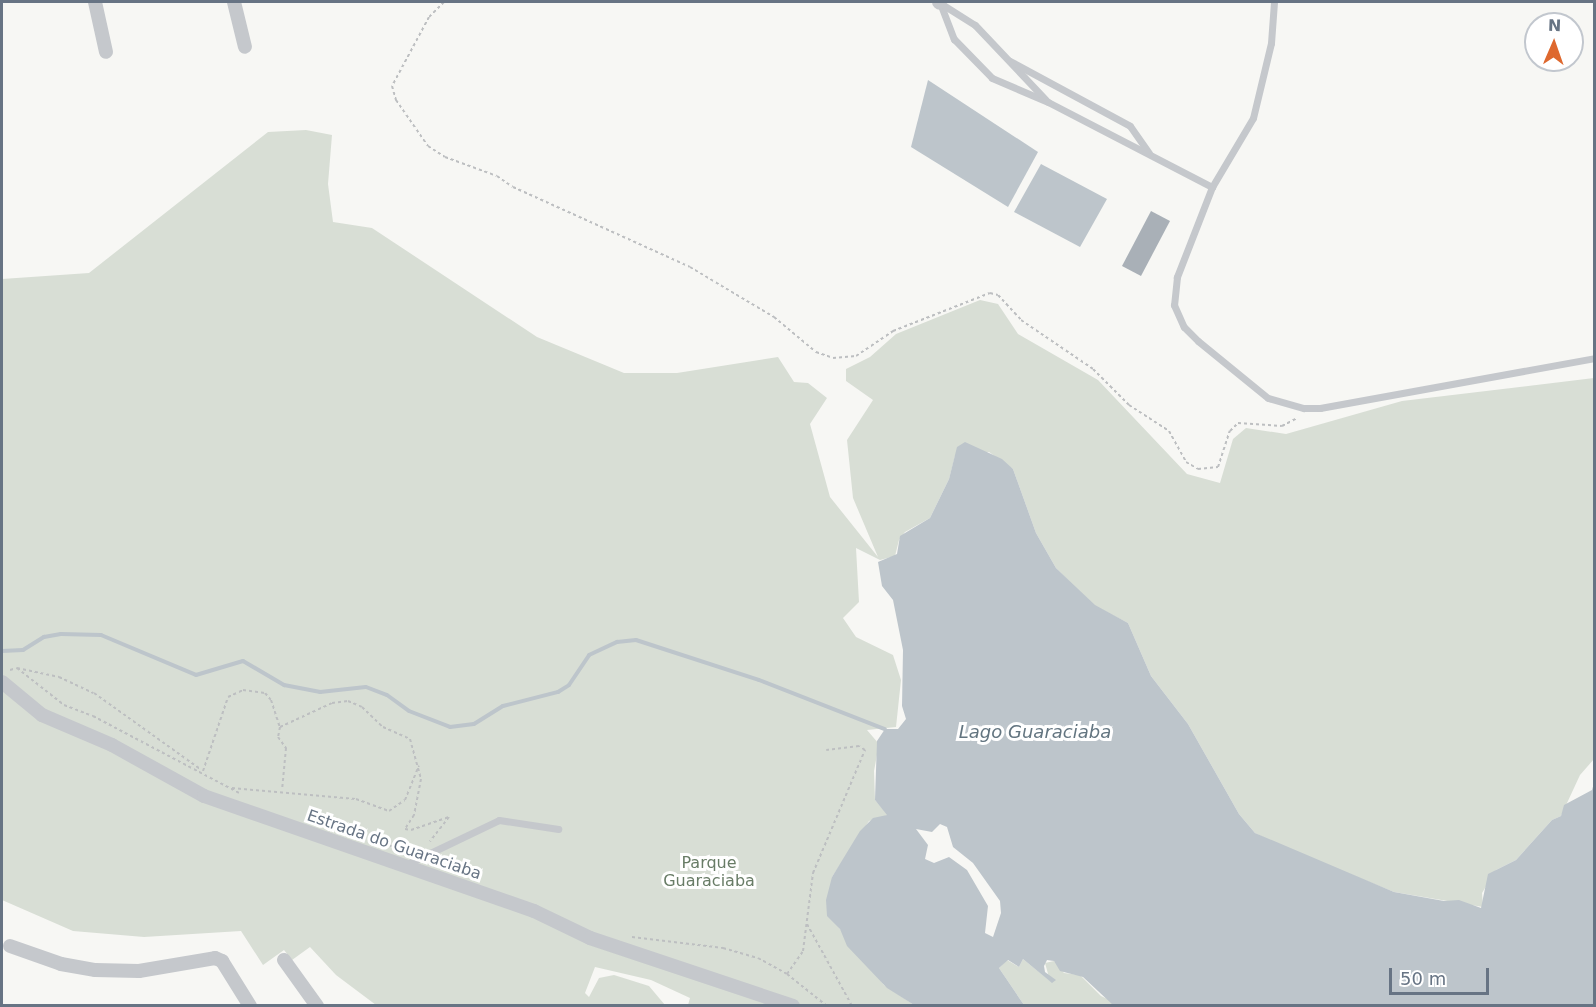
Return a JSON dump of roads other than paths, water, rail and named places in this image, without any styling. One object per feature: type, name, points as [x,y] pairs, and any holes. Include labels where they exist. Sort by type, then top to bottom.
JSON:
[{"type":"street","points":[[95,2],[106,52]]},
{"type":"street","points":[[234,2],[245,47]]},
{"type":"street","name":"Estrada do Guaraciaba","points":[[2,682],[42,715],[112,745],[204,796],[534,911],[590,938],[793,1005]]},
{"type":"street","points":[[10,946],[61,964],[95,970],[138,971],[215,958],[222,961],[250,1005]]},
{"type":"street","points":[[284,960],[317,1005]]},
{"type":"lane","points":[[939,2],[954,39],[985,73],[1048,102],[1212,187]]},
{"type":"lane","points":[[939,2],[963,15],[1048,102]]},
{"type":"lane","points":[[1274,2],[1271,43],[1257,108],[1245,137],[1212,187],[1177,277],[1174,305],[1184,327],[1256,391],[1284,404],[1304,408],[1594,358]]},
{"type":"lane","points":[[1010,61],[1131,126],[1150,155]]},
{"type":"lane","points":[[405,865],[500,820],[558,829]]},
{"type":"water","points":[[928,80],[1038,152],[1008,207],[911,147]]},
{"type":"water","points":[[1041,164],[1107,199],[1080,247],[1014,212]]},
{"type":"water","name":"Lago Guaraciaba","points":[[965,442],[1002,459],[1013,469],[1036,533],[1056,568],[1095,605],[1128,623],[1151,676],[1188,724],[1239,814],[1255,833],[1394,892],[1444,901],[1459,900],[1481,908],[1488,874],[1516,860],[1552,820],[1561,816],[1564,805],[1592,790],[1594,783],[1594,1005],[1113,1005],[1083,977],[1060,971],[1054,961],[1047,960],[1044,966],[1045,972],[1056,980],[1052,983],[1023,959],[1019,967],[1008,960],[999,968],[1024,1005],[914,1005],[887,988],[847,946],[840,929],[827,916],[826,900],[832,877],[860,831],[873,818],[887,815],[875,800],[877,741],[885,729],[898,729],[906,719],[902,706],[903,650],[893,600],[882,586],[878,562],[897,554],[900,536],[930,518],[949,479],[957,447]],"holes":[[[940,824],[947,827],[953,847],[973,863],[1000,901],[1001,913],[993,937],[985,933],[988,906],[967,870],[949,857],[934,863],[925,859],[928,845],[916,829],[932,832]]]},
{"type":"waterway","points":[[2,651],[23,650],[44,637],[61,634],[101,635],[196,675],[243,661],[284,685],[320,692],[366,687],[387,695],[409,711],[450,727],[474,724],[503,706],[558,692],[569,685],[589,655],[617,642],[636,640],[759,680],[885,729]]},
{"type":"park label","name":"Parque Guaraciaba","points":[[709,872]]}]
